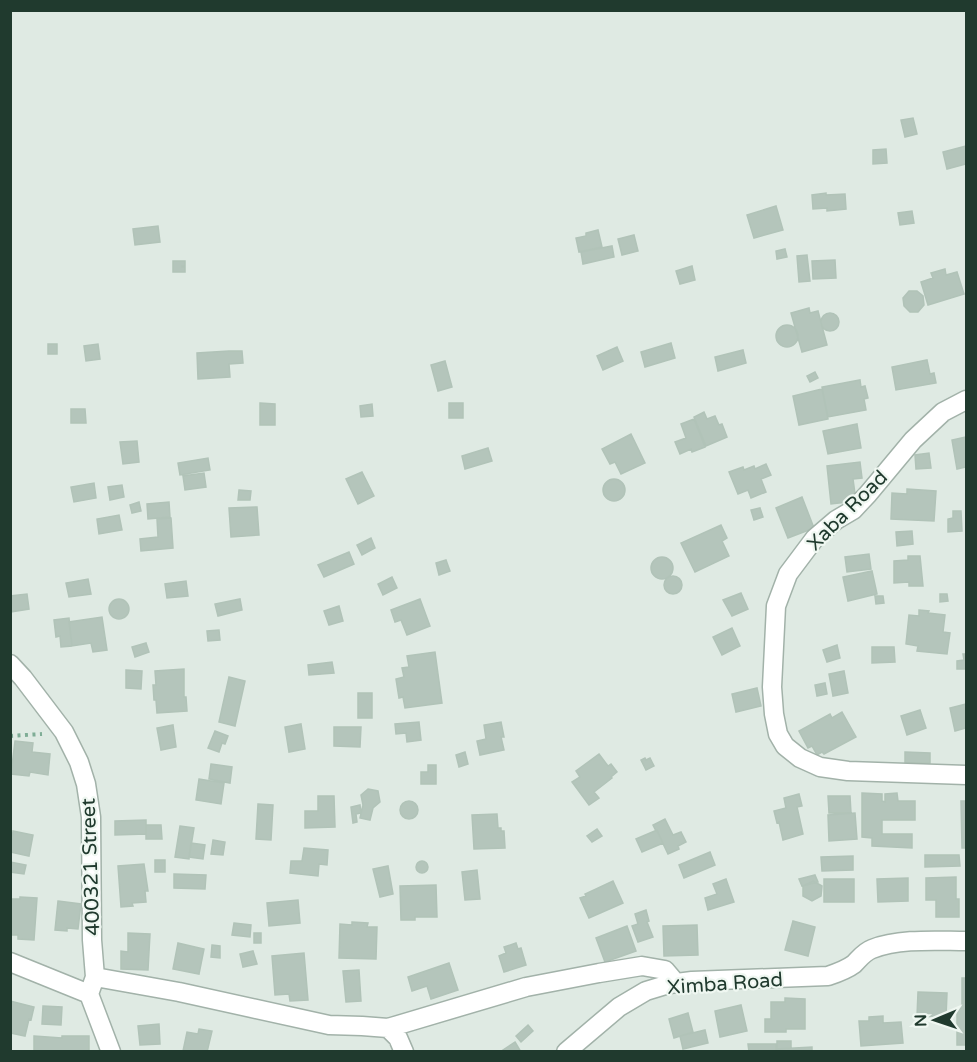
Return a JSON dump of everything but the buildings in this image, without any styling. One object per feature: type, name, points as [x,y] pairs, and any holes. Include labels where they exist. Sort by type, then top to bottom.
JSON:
[{"type":"street","name":"Xaba Road","points":[[966,400],[943,412],[913,440],[853,510],[836,520],[815,538],[788,574],[776,606],[772,687],[778,734],[785,746],[800,758],[820,767],[848,771],[966,775]]},
{"type":"street","name":"400321 Street","points":[[10,664],[64,732],[79,762],[86,784],[91,817],[92,985],[111,1052]]},
{"type":"street","name":"Ximba Road","points":[[566,1052],[619,1007],[646,991],[692,981],[828,976],[853,965],[870,949],[890,944],[966,941]]},
{"type":"street","points":[[10,962],[92,985],[179,992],[329,1025],[388,1028],[526,987],[599,972],[642,966],[665,970],[676,983]]},
{"type":"street","points":[[388,1028],[398,1038],[404,1052]]},
{"type":"path","points":[[10,736],[64,732]]}]
